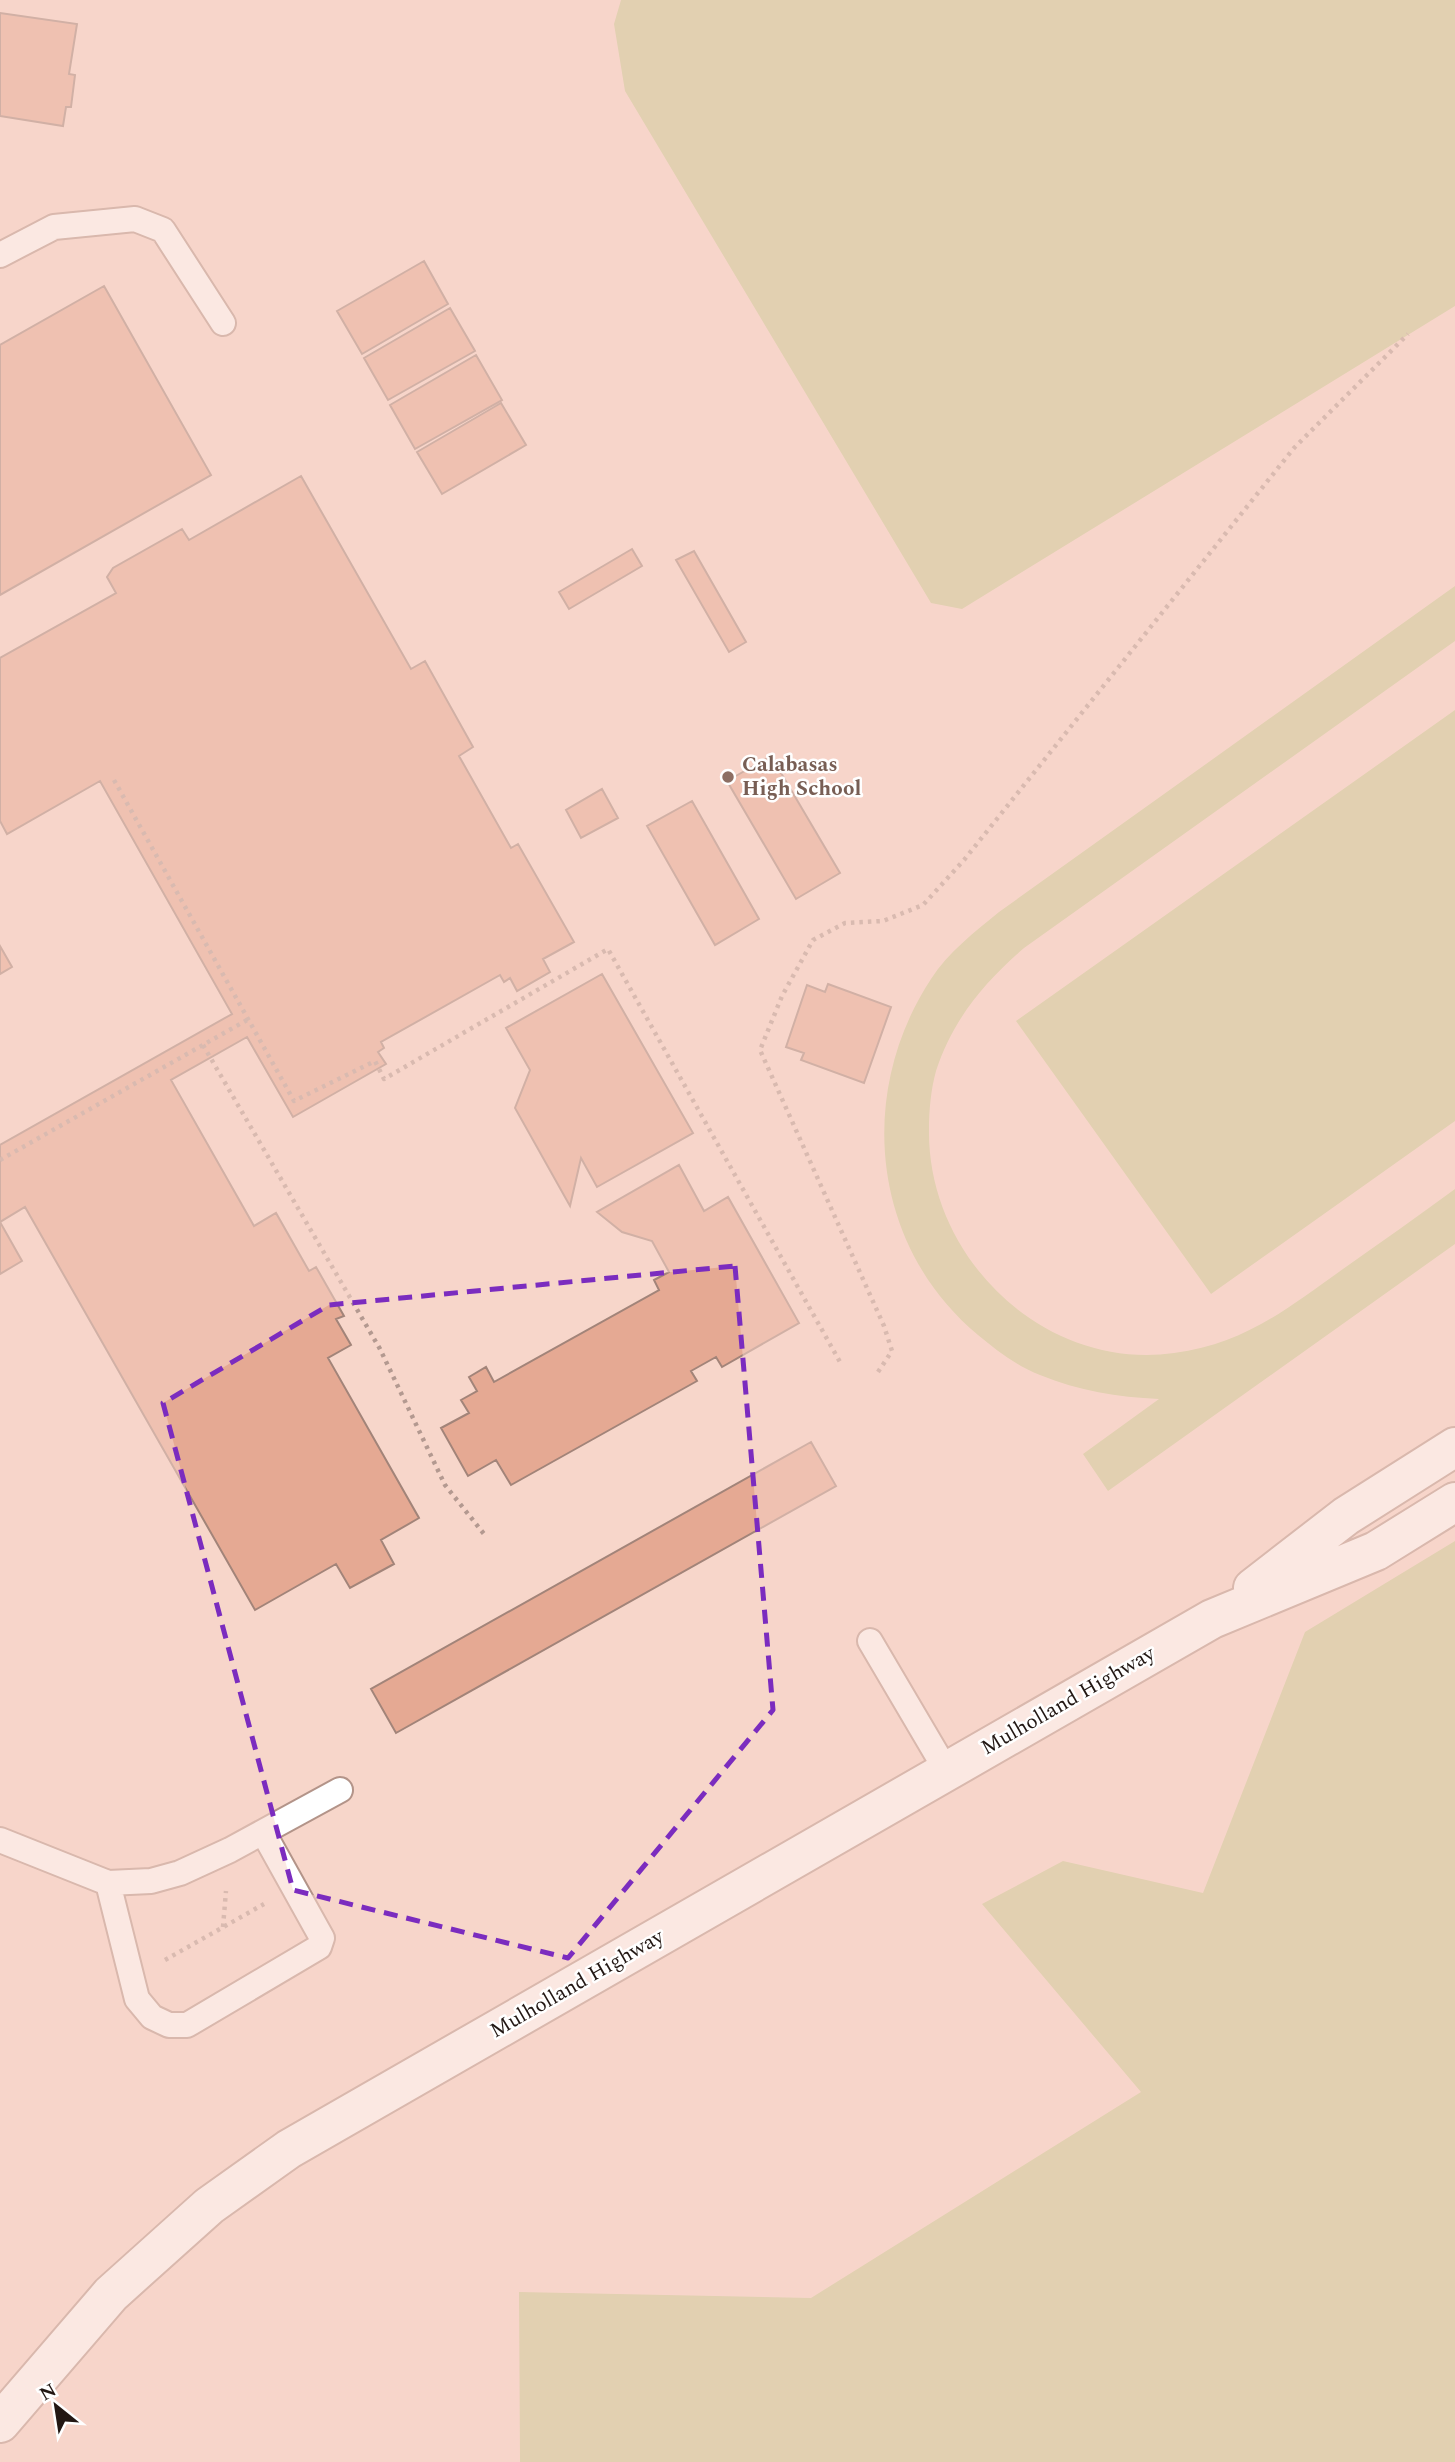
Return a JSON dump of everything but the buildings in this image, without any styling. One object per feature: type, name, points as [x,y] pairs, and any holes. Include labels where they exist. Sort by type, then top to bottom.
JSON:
[{"type":"main road","name":"Mulholland Highway","points":[[1212,1619],[1346,1516],[1455,1447]]},
{"type":"main road","name":"Mulholland Highway","points":[[0,2423],[111,2294],[209,2206],[289,2149],[1212,1619],[1376,1551],[1455,1502]]},
{"type":"lane","points":[[0,255],[54,227],[135,219],[163,230],[223,323]]},
{"type":"lane","points":[[870,1641],[946,1770]]},
{"type":"lane","points":[[0,1840],[108,1883],[151,1881],[180,1873],[230,1850],[340,1790]]},
{"type":"lane","points":[[108,1883],[137,1999],[152,2017],[169,2025],[187,2025],[319,1947],[321,1938],[263,1832]]},
{"type":"path","points":[[878,1372],[892,1351],[884,1326],[760,1050],[782,996],[813,940],[845,923],[883,921],[923,905],[964,860],[1294,448],[1408,334]]},
{"type":"path","points":[[114,780],[294,1101],[375,1061],[384,1079],[608,949],[840,1362]]},
{"type":"path","points":[[0,1160],[247,1020]]},
{"type":"path","points":[[203,1045],[380,1349],[445,1485],[484,1534]]},
{"type":"path","points":[[132,1978],[268,1902]]},
{"type":"highlighted area","points":[[735,1266],[773,1710],[568,1958],[293,1890],[163,1403],[329,1305]]},
{"type":"green space","points":[[621,0],[1455,0],[1455,306],[962,609],[931,603],[625,91],[614,24]]},
{"type":"green space","points":[[1455,586],[1455,641],[1024,948],[971,1003],[943,1052],[933,1085],[929,1129],[934,1176],[948,1221],[971,1261],[1002,1296],[1038,1324],[1080,1344],[1126,1354],[1174,1353],[1222,1342],[1264,1323],[1303,1298],[1455,1189],[1455,1244],[1108,1491],[1083,1454],[1159,1399],[1113,1395],[1084,1389],[1055,1381],[1023,1367],[978,1335],[942,1299],[915,1258],[896,1213],[886,1166],[885,1118],[892,1070],[907,1023],[931,979],[945,960],[999,912]]},
{"type":"green space","points":[[1455,710],[1455,1121],[1211,1294],[1016,1021]]},
{"type":"green space","points":[[1455,1541],[1455,2462],[520,2462],[519,2292],[811,2298],[1141,2092],[982,1904],[1063,1861],[1203,1893],[1305,1632]]},
{"type":"place","name":"Calabasas High School","points":[[728,777]]}]
